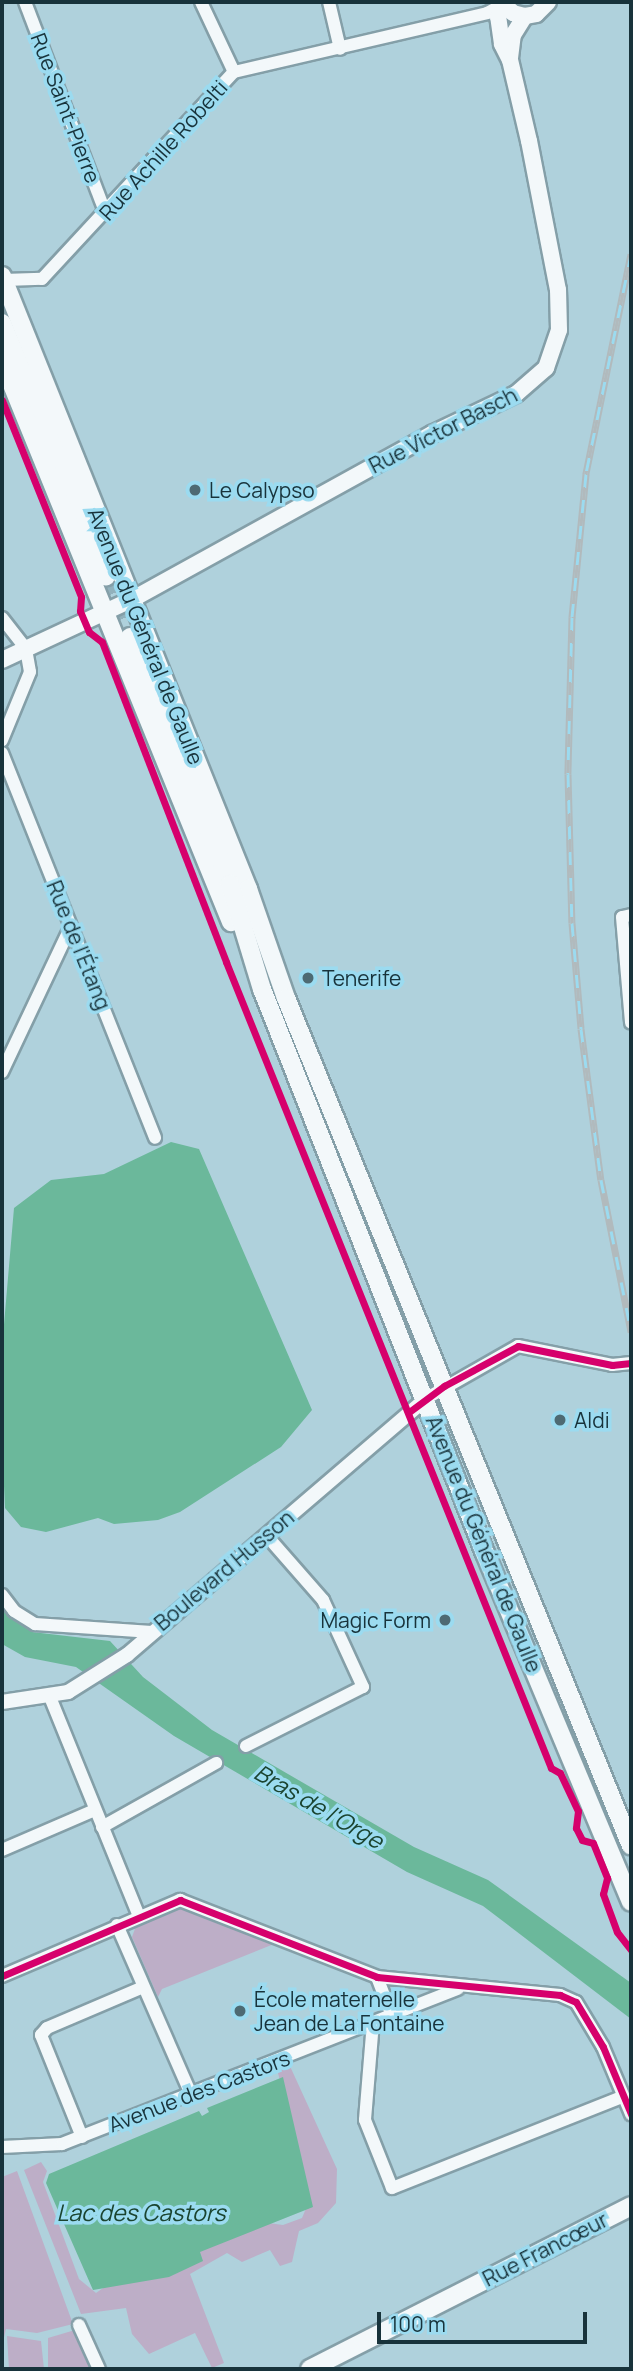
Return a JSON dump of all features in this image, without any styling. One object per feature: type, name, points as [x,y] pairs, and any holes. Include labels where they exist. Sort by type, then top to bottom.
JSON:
[{"type":"main road","points":[[503,3],[525,16],[536,14],[548,2]]},
{"type":"main road","name":"Rue Victor Basch","points":[[2,660],[133,599],[432,434],[516,394],[546,368],[559,330],[558,290],[510,60],[498,17],[503,3]]},
{"type":"main road","name":"Rue Victor Basch","points":[[510,60],[513,35],[525,16]]},
{"type":"main road","name":"Avenue du Général de Gaulle","points":[[3,278],[248,888],[286,998],[631,1846]]},
{"type":"main road","name":"Avenue du Général de Gaulle","points":[[2,306],[9,357],[106,577]]},
{"type":"main road","name":"Avenue du Général de Gaulle","points":[[2,323],[9,357],[103,613],[262,989],[427,1398],[485,1553],[631,1902]]},
{"type":"main road","name":"Avenue du Général de Gaulle","points":[[130,637],[230,884],[286,998]]},
{"type":"main road","name":"Avenue du Général de Gaulle","points":[[230,884],[262,989]]},
{"type":"main road","name":"Rue Francœur","points":[[310,2369],[631,2206]]},
{"type":"street","name":"Rue Saint-Pierre","points":[[25,2],[106,214]]},
{"type":"street","points":[[201,2],[234,72]]},
{"type":"street","points":[[329,2],[340,49]]},
{"type":"street","name":"Rue Achille Robelti","points":[[3,278],[43,279],[106,214],[234,72],[487,13],[503,3]]},
{"type":"street","points":[[2,618],[26,649],[28,684],[2,740]]},
{"type":"street","name":"Rue de l'Étang","points":[[2,753],[155,1138]]},
{"type":"street","points":[[627,916],[631,1023]]},
{"type":"street","points":[[2,1072],[71,926]]},
{"type":"street","points":[[427,1398],[518,1346],[612,1365],[631,1363]]},
{"type":"street","name":"Boulevard Husson","points":[[2,1702],[50,1697],[87,1683],[127,1655],[427,1398]]},
{"type":"street","points":[[246,1746],[363,1687],[323,1600],[267,1536]]},
{"type":"street","points":[[2,1595],[14,1611],[35,1624],[152,1632]]},
{"type":"street","points":[[50,1697],[139,1916]]},
{"type":"street","points":[[102,1827],[216,1763]]},
{"type":"street","points":[[2,1850],[95,1810]]},
{"type":"street","points":[[2,1976],[180,1900],[198,1904],[377,1977],[460,1988],[560,1995],[576,2002],[603,2047],[631,2114]]},
{"type":"street","points":[[117,1925],[191,2094]]},
{"type":"street","points":[[377,1977],[392,2016]]},
{"type":"street","points":[[82,2137],[41,2035],[47,2028],[143,1987]]},
{"type":"street","name":"Avenue des Castors","points":[[2,2147],[33,2148],[82,2137],[460,1988]]},
{"type":"street","points":[[373,2022],[365,2120],[392,2188],[622,2097]]},
{"type":"street","points":[[79,2325],[99,2369]]},
{"type":"shaded area","points":[[177,1908],[189,1909],[274,1944],[162,1989],[158,1997],[132,1937],[136,1926]]},
{"type":"shaded area","points":[[289,2064],[337,2169],[336,2203],[318,2223],[299,2231],[292,2262],[280,2266],[270,2250],[242,2262],[227,2253],[190,2274],[224,2363],[212,2368],[195,2333],[149,2354],[132,2334],[126,2308],[81,2314],[24,2170],[41,2162],[47,2171],[43,2182],[79,2279],[96,2293],[113,2281],[268,2223],[283,2225],[302,2218],[310,2199],[277,2069]]},
{"type":"shaded area","points":[[17,2171],[73,2324],[37,2333],[6,2329],[2,2346],[2,2177]]},
{"type":"shaded area","points":[[75,2330],[95,2369],[48,2369],[48,2338]]},
{"type":"shaded area","points":[[7,2336],[41,2341],[44,2369],[9,2369]]},
{"type":"water","points":[[171,1142],[199,1149],[312,1410],[281,1447],[180,1512],[158,1520],[114,1524],[98,1518],[46,1532],[21,1527],[5,1508],[3,1464],[3,1336],[14,1208],[51,1180],[104,1174]]},
{"type":"water","name":"Bras de l'Orge","points":[[2,1610],[32,1632],[110,1641],[143,1677],[212,1730],[414,1847],[488,1880],[631,1983],[631,2019],[483,1906],[407,1872],[174,1736],[76,1667],[25,1657],[2,1644]]},
{"type":"water","name":"Lac des Castors","points":[[283,2077],[313,2207],[200,2252],[203,2261],[169,2277],[93,2290],[46,2183],[49,2174],[199,2111],[202,2116],[209,2112],[207,2108]]},
{"type":"tunnel","points":[[106,577],[130,637]]},
{"type":"railway","points":[[631,254],[586,474],[572,617],[568,774],[572,923],[581,1029],[601,1180],[631,1332]]},
{"type":"cycle path","points":[[2,400],[81,597],[80,611],[89,632],[102,642],[226,962],[551,1768],[560,1773],[578,1811],[576,1828],[582,1840],[593,1843],[607,1878],[603,1894],[617,1932],[631,1950]]},
{"type":"cycle path","points":[[409,1412],[444,1386],[518,1346],[612,1365],[631,1363]]},
{"type":"cycle path","points":[[2,1976],[180,1900],[377,1977],[560,1995],[576,2002],[603,2047],[631,2114]]},
{"type":"place","name":"Le Calypso","points":[[195,490]]},
{"type":"place","name":"Tenerife","points":[[308,978]]},
{"type":"place","name":"Aldi","points":[[560,1420]]},
{"type":"place","name":"Magic Form","points":[[445,1620]]},
{"type":"place","name":"École maternelle Jean de La Fontaine","points":[[240,2011]]}]
